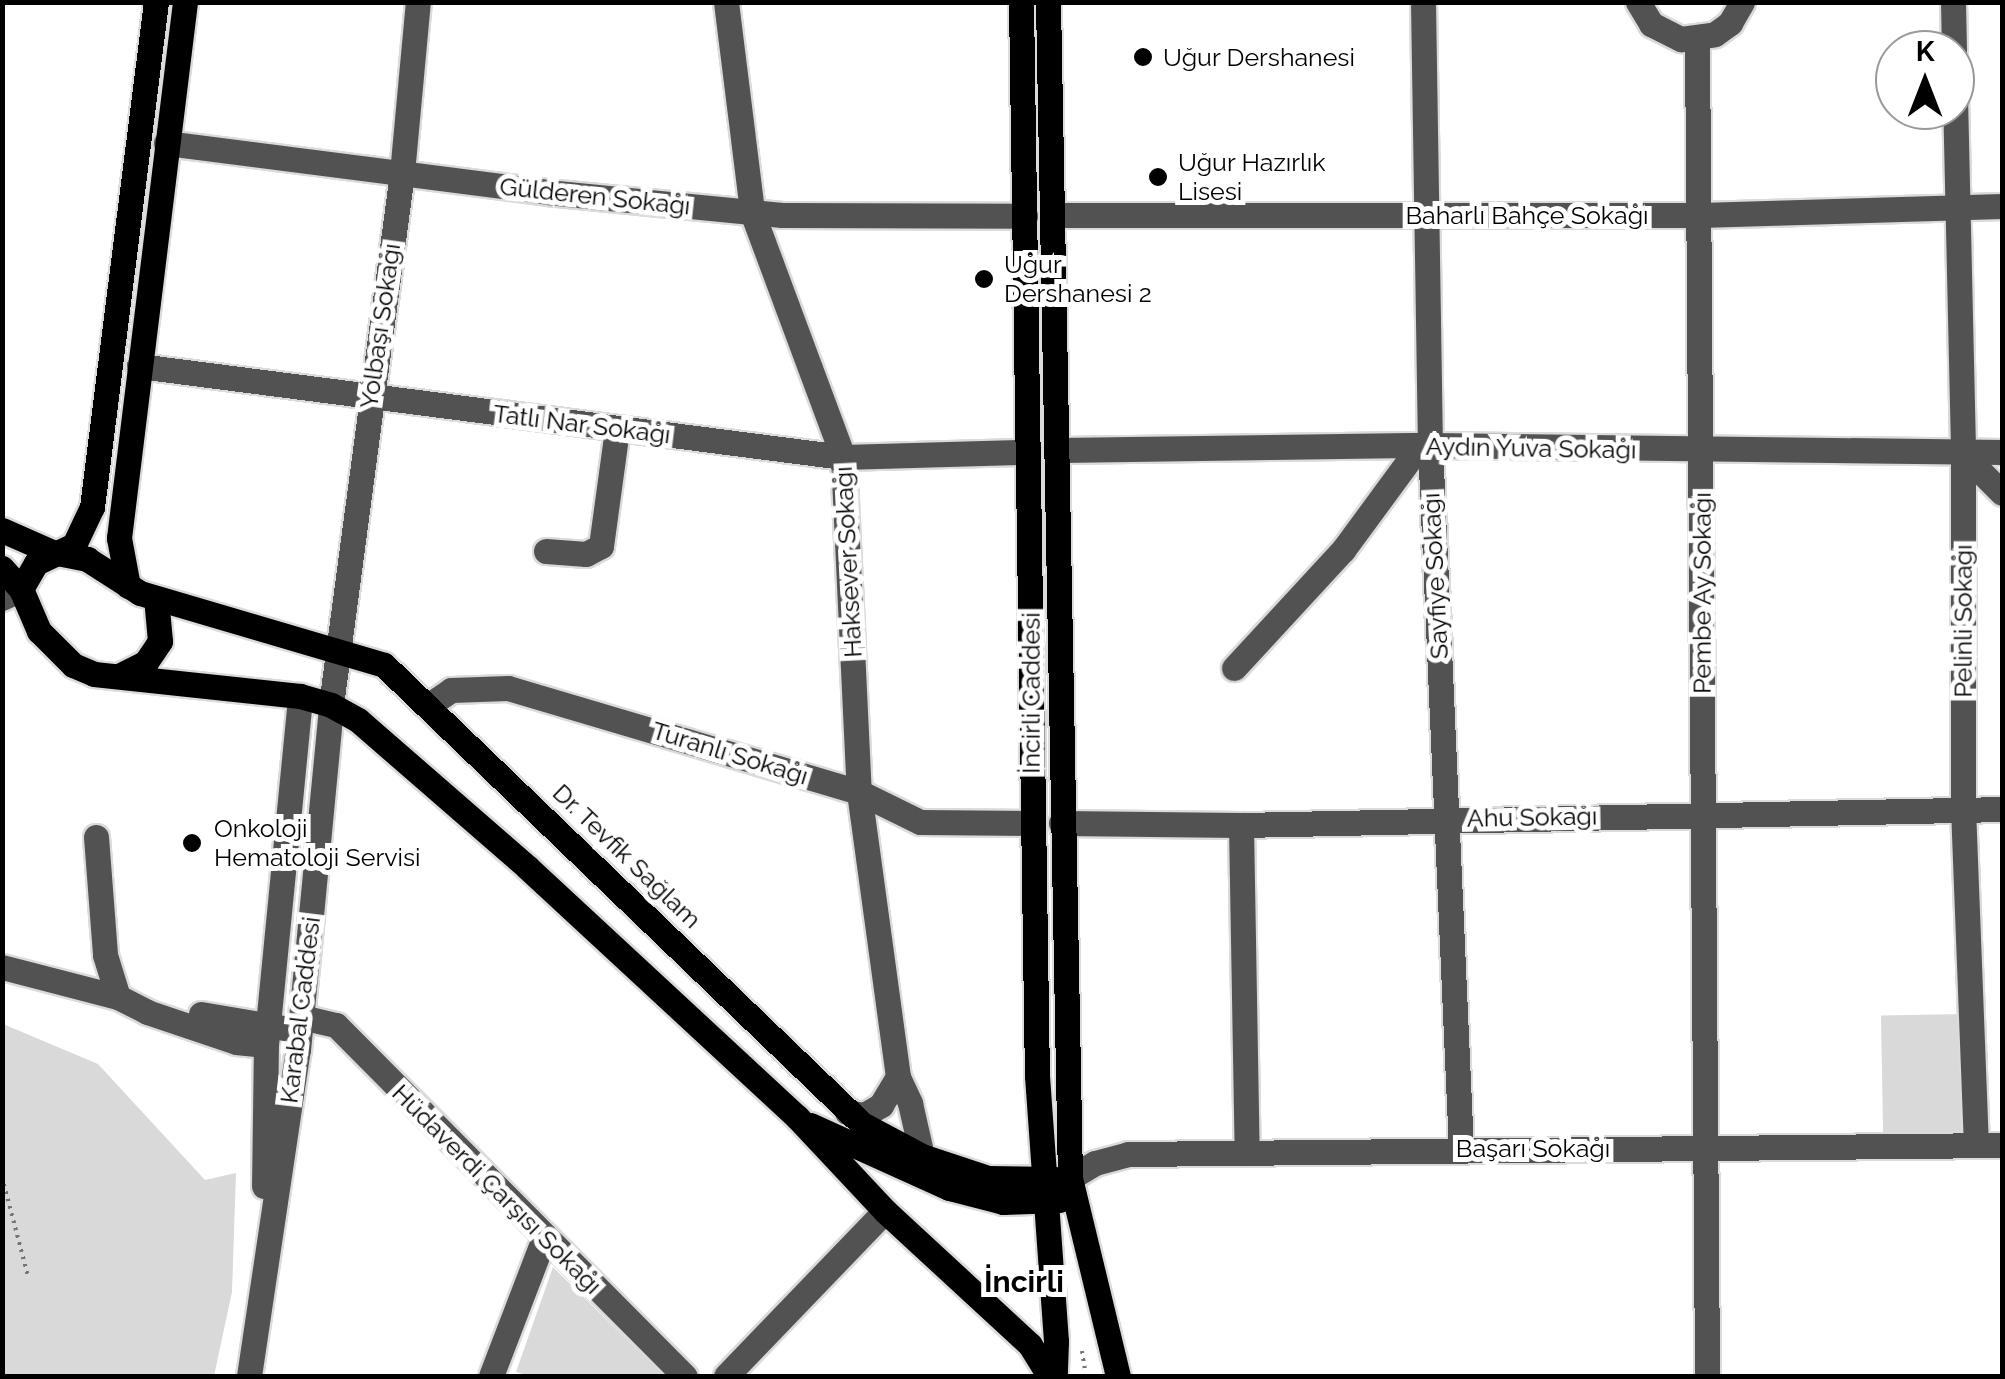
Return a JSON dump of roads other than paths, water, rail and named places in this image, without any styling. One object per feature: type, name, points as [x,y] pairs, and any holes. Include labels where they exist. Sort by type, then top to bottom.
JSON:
[{"type":"main road","points":[[12,594],[36,563],[52,552],[74,545],[87,524],[95,494],[156,2]]},
{"type":"main road","points":[[128,586],[119,538],[184,2]]},
{"type":"main road","name":"İncirli Caddesi","points":[[1021,2],[1032,823],[1042,1190],[1056,1341],[1052,1376]]},
{"type":"main road","name":"İncirli Caddesi","points":[[1048,2],[1060,450],[1061,823],[1071,1188],[1118,1376]]},
{"type":"main road","points":[[2,530],[52,552],[87,559],[128,586],[156,598],[160,640],[146,662],[121,675]]},
{"type":"main road","points":[[2,568],[12,594],[39,630],[73,665],[94,674],[300,696],[331,704],[358,720],[528,868],[797,1117],[885,1210],[1030,1345],[1052,1376]]},
{"type":"main road","name":"Dr. Tevfik Sağlam","points":[[156,598],[339,648],[384,666],[429,704],[847,1112],[922,1156],[988,1178],[1042,1190]]},
{"type":"main road","points":[[1032,823],[1061,823]]},
{"type":"main road","points":[[797,1117],[949,1188],[1003,1202],[1042,1190],[1071,1188]]},
{"type":"street","name":"Yolbaşı Sokağı","points":[[339,648],[402,173],[418,2]]},
{"type":"street","name":"Haksever Sokağı","points":[[726,2],[752,212],[843,457],[859,792],[898,1076],[910,1103],[922,1156]]},
{"type":"street","name":"Sayfiye Sokağı","points":[[1423,2],[1427,214],[1425,445],[1461,1148]]},
{"type":"street","points":[[1638,2],[1651,24],[1664,34],[1698,39],[1730,23],[1742,2]]},
{"type":"street","points":[[1953,2],[1954,30]]},
{"type":"street","name":"Pembe Ay Sokağı","points":[[1698,39],[1707,1376]]},
{"type":"street","name":"Pelinli Sokağı","points":[[1956,130],[1962,454],[1962,808],[1976,1145]]},
{"type":"street","name":"Gülderen Sokağı","points":[[166,143],[752,212],[1026,216]]},
{"type":"street","name":"Baharlı Bahçe Sokağı","points":[[1052,214],[1700,216],[2002,206]]},
{"type":"street","name":"Tatlı Nar Sokağı","points":[[139,366],[843,457],[1027,452]]},
{"type":"street","points":[[546,551],[586,554],[601,546],[617,428]]},
{"type":"street","points":[[1234,668],[1343,550],[1425,445]]},
{"type":"street","name":"Aydın Yuva Sokağı","points":[[1060,450],[1425,445],[1702,452],[2002,452]]},
{"type":"street","points":[[1962,454],[2002,493]]},
{"type":"street","name":"Karabal Caddesi","points":[[249,1376],[264,1251],[300,1024],[339,648]]},
{"type":"street","name":"Turanlı Sokağı","points":[[429,704],[450,690],[508,688],[859,792],[920,822],[1032,823]]},
{"type":"street","name":"Karabal Caddesi","points":[[264,1251],[267,1035],[300,696]]},
{"type":"street","name":"Ahu Sokağı","points":[[1061,823],[1241,825],[2002,809]]},
{"type":"street","points":[[1241,825],[1247,1154]]},
{"type":"street","points":[[96,837],[105,955],[118,996]]},
{"type":"street","name":"Hüdaverdi Çarşısı Sokağı","points":[[2,966],[118,996],[143,998],[267,1035],[300,1024],[336,1025],[685,1376]]},
{"type":"street","points":[[847,1112],[864,1115],[881,1105],[898,1076]]},
{"type":"street","name":"Başarı Sokağı","points":[[1071,1188],[1096,1163],[1128,1154],[2002,1145]]},
{"type":"street","points":[[726,1376],[885,1210]]},
{"type":"street","points":[[491,1376],[544,1238]]},
{"type":"place","name":"Uğur Dershanesi","points":[[1143,57]]},
{"type":"place","name":"Uğur Hazırlık Lisesi","points":[[1158,177]]},
{"type":"place","name":"Uğur Dershanesi 2","points":[[984,279]]},
{"type":"place","name":"Onkoloji Hematoloji Servisi","points":[[192,843]]},
{"type":"district","name":"İncirli","points":[[1024,1282]]}]
